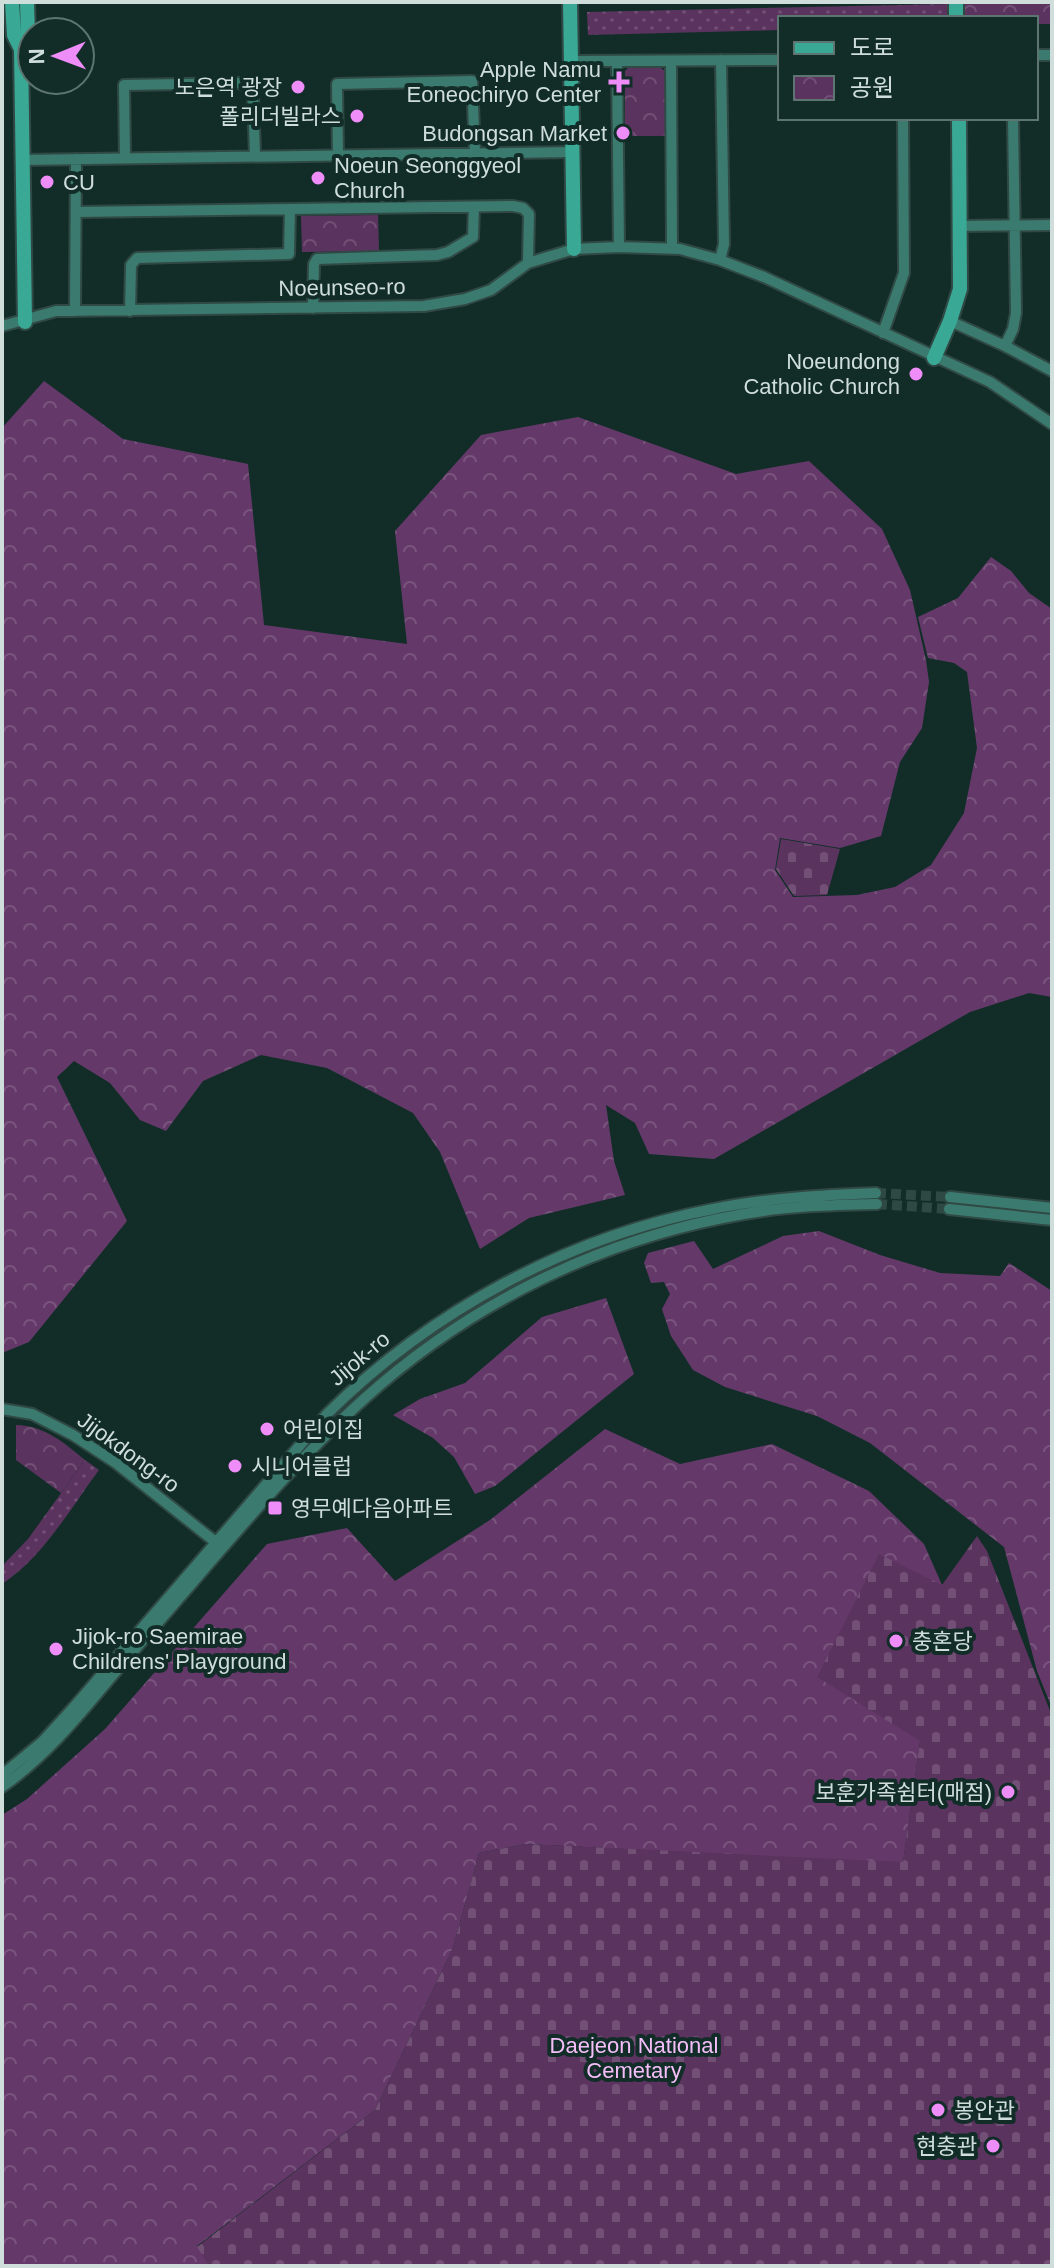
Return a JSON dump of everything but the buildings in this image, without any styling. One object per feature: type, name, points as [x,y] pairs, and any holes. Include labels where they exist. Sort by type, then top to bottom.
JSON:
[{"type":"street","points":[[12,2],[16,39]]},
{"type":"street","points":[[570,2],[574,249]]},
{"type":"street","points":[[720,260],[724,244],[721,60]]},
{"type":"street","points":[[571,61],[778,60]]},
{"type":"street","points":[[671,61],[672,248]]},
{"type":"street","points":[[617,62],[619,247]]},
{"type":"street","points":[[338,155],[337,84],[472,81],[475,153]]},
{"type":"street","points":[[125,158],[124,85],[242,83],[253,95],[255,156]]},
{"type":"street","points":[[21,96],[25,322]]},
{"type":"street","points":[[883,333],[904,273],[903,120]]},
{"type":"street","points":[[934,358],[960,289],[959,120]]},
{"type":"street","points":[[1005,346],[1016,313],[1013,120]]},
{"type":"street","points":[[22,160],[573,152]]},
{"type":"street","points":[[75,311],[76,159]]},
{"type":"street","points":[[76,212],[513,206],[523,208],[529,214],[528,263]]},
{"type":"street","points":[[313,308],[314,264],[317,259],[437,255],[448,252],[473,237],[474,207]]},
{"type":"street","points":[[130,311],[131,265],[137,258],[283,256],[291,251],[290,210]]},
{"type":"street","points":[[961,226],[1052,225]]},
{"type":"street","name":"Noeunseo-ro","points":[[2,326],[56,311],[424,306],[462,300],[491,290],[528,263],[574,249],[672,248],[720,260],[990,382],[1052,424]]},
{"type":"street","points":[[950,321],[1052,369]]},
{"type":"street","points":[[950,1197],[1052,1208]]},
{"type":"street","name":"Jijok-ro","points":[[2,1787],[49,1749],[307,1436],[356,1384],[410,1342],[506,1282],[606,1238],[684,1215],[787,1198],[876,1198]]},
{"type":"street","points":[[949,1209],[1052,1220]]},
{"type":"street","name":"Jijokdong-ro","points":[[2,1409],[32,1414],[50,1422],[116,1463],[219,1545]]},
{"type":"street","points":[[116,1463],[126,1453]]},
{"type":"street","name":"Jijok-ro","points":[[2,1775],[42,1742],[219,1545]]},
{"type":"green space","points":[[965,2],[1052,2],[1052,24],[1038,24],[1038,16],[964,16]]},
{"type":"green space","points":[[948,4],[947,16],[778,16],[778,30],[588,35],[587,12]]},
{"type":"green space","points":[[629,67],[661,68],[666,72],[666,136],[625,136],[625,71]]},
{"type":"green space","points":[[378,215],[379,251],[302,252],[301,216]]},
{"type":"green space","points":[[44,381],[123,439],[248,464],[264,625],[407,644],[395,531],[481,435],[578,417],[736,474],[809,461],[882,529],[910,590],[929,682],[922,728],[900,762],[881,836],[840,848],[780,838],[775,870],[793,897],[857,895],[895,887],[931,865],[964,813],[977,748],[967,672],[954,663],[928,658],[918,617],[958,598],[991,557],[1011,571],[1029,593],[1052,609],[1052,997],[1029,993],[970,1012],[714,1159],[649,1154],[635,1123],[606,1105],[614,1161],[625,1195],[529,1218],[480,1249],[440,1152],[413,1113],[327,1068],[261,1055],[203,1081],[166,1131],[140,1120],[110,1083],[74,1061],[57,1077],[127,1221],[29,1342],[2,1353],[2,428]]},
{"type":"green space","points":[[781,839],[840,849],[827,895],[794,896],[776,869]]},
{"type":"green space","points":[[819,1231],[880,1255],[940,1273],[1000,1276],[1009,1263],[1052,1291],[1052,1708],[1037,1671],[1004,1547],[870,1443],[817,1416],[725,1387],[693,1370],[671,1336],[662,1309],[670,1294],[664,1282],[651,1283],[644,1263],[648,1253],[694,1241],[713,1269],[783,1236]]},
{"type":"green space","points":[[606,1298],[634,1374],[495,1486],[475,1494],[454,1457],[433,1438],[393,1415],[420,1399],[465,1383],[542,1317]]},
{"type":"green space","points":[[16,1425],[45,1432],[85,1460],[61,1493],[16,1460]]},
{"type":"green space","points":[[605,1429],[680,1464],[772,1444],[869,1491],[924,1544],[942,1585],[903,1863],[526,1844],[479,1853],[453,1948],[375,2110],[197,2246],[210,2266],[2,2266],[2,1815],[27,1799],[105,1729],[267,1544],[347,1528],[395,1581],[490,1520]]},
{"type":"green space","points":[[85,1460],[99,1470],[43,1546],[2,1584],[2,1566],[28,1539]]},
{"type":"green space","name":"Daejeon National Cemetary","points":[[977,1536],[987,1551],[1052,1716],[1052,2266],[210,2266],[197,2247],[375,2110],[453,1948],[479,1853],[526,1844],[903,1862],[920,1741],[817,1677],[879,1554],[942,1585]]},
{"type":"tunnel","points":[[876,1193],[950,1197]]},
{"type":"tunnel","points":[[877,1204],[949,1209]]},
{"type":"place","name":"Apple Namu Eoneochiryo Center","points":[[619,82]]},
{"type":"place","name":"노은역 광장","points":[[298,87]]},
{"type":"place","name":"폴리더빌라스","points":[[357,116]]},
{"type":"place","name":"Budongsan Market","points":[[623,133]]},
{"type":"place","name":"Noeun Seonggyeol Church","points":[[318,178]]},
{"type":"place","name":"CU","points":[[47,182]]},
{"type":"place","name":"Noeundong Catholic Church","points":[[916,374]]},
{"type":"place","name":"어린이집","points":[[267,1429]]},
{"type":"place","name":"시니어클럽","points":[[235,1466]]},
{"type":"place","name":"영무예다음아파트","points":[[275,1508]]},
{"type":"place","name":"충혼당","points":[[896,1641]]},
{"type":"place","name":"Jijok-ro Saemirae Childrens' Playground","points":[[56,1649]]},
{"type":"place","name":"보훈가족쉼터(매점)","points":[[1008,1792]]},
{"type":"place","name":"봉안관","points":[[938,2110]]},
{"type":"place","name":"현충관","points":[[993,2146]]}]
